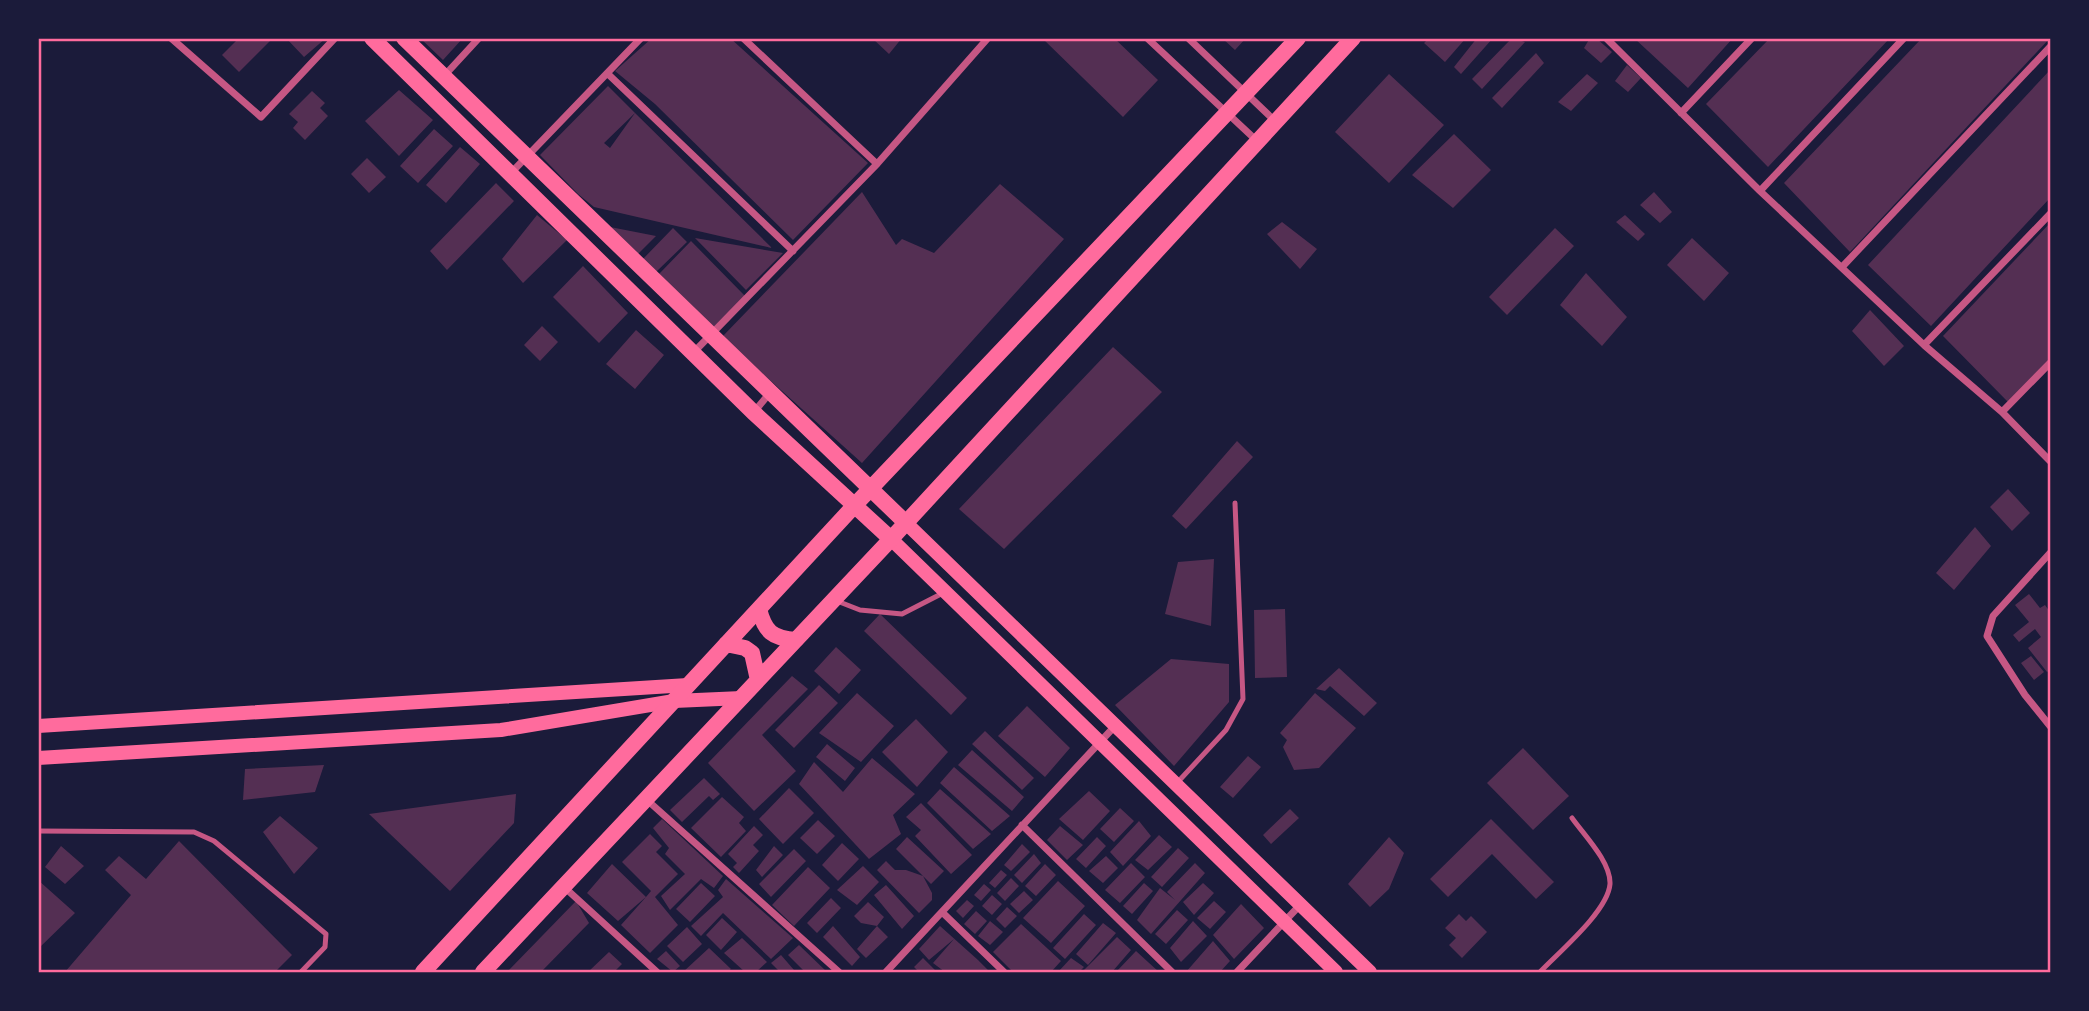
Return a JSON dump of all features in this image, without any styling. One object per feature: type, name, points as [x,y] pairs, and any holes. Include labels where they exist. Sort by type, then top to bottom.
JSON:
[{"type":"main road","points":[[372,38],[753,412],[891,539],[1336,972]]},
{"type":"main road","points":[[404,38],[769,394],[1370,972]]},
{"type":"main road","points":[[423,972],[853,506],[1298,38]]},
{"type":"main road","points":[[483,972],[906,523],[1353,38]]},
{"type":"main road","points":[[759,609],[769,634],[776,639],[796,640]]},
{"type":"main road","points":[[726,644],[745,648],[752,653],[758,680]]},
{"type":"main road","points":[[38,726],[688,685]]},
{"type":"main road","points":[[38,758],[501,730],[674,701],[742,698]]},
{"type":"street","points":[[171,38],[261,117],[335,38]]},
{"type":"street","points":[[443,77],[479,38]]},
{"type":"street","points":[[510,174],[641,38]]},
{"type":"street","points":[[743,38],[877,164]]},
{"type":"street","points":[[693,353],[877,164],[988,38]]},
{"type":"street","points":[[1147,38],[1257,141]]},
{"type":"street","points":[[1188,38],[1276,121]]},
{"type":"street","points":[[1606,38],[1760,191],[1843,265],[1924,345],[2002,412],[2050,461]]},
{"type":"street","points":[[1681,114],[1752,38]]},
{"type":"street","points":[[1760,191],[1904,38]]},
{"type":"street","points":[[1843,265],[2050,47]]},
{"type":"street","points":[[608,74],[793,251]]},
{"type":"street","points":[[1924,345],[2050,214]]},
{"type":"street","points":[[2002,412],[2050,363]]},
{"type":"street","points":[[753,412],[769,394]]},
{"type":"street","points":[[2050,553],[1993,616],[1987,636],[2025,695],[2050,726]]},
{"type":"street","points":[[886,972],[1115,726]]},
{"type":"street","points":[[647,800],[839,972]]},
{"type":"street","points":[[1022,825],[1172,972]]},
{"type":"street","points":[[564,886],[657,972]]},
{"type":"street","points":[[1237,972],[1300,905]]},
{"type":"street","points":[[943,913],[1004,972]]},
{"type":"lane","points":[[1176,785],[1226,730],[1243,699],[1235,503]]},
{"type":"lane","points":[[834,600],[860,610],[902,614],[945,592]]},
{"type":"lane","points":[[1540,972],[1603,905],[1610,883],[1603,863],[1573,818]]},
{"type":"lane","points":[[38,831],[194,832],[214,841],[326,934],[325,947],[301,972]]},
{"type":"building","points":[[239,38],[273,38],[239,72],[222,55]]},
{"type":"building","points":[[286,38],[326,38],[304,57]]},
{"type":"building","points":[[420,38],[463,38],[443,60]]},
{"type":"building","points":[[652,38],[730,38],[868,163],[793,240],[655,104],[615,71]]},
{"type":"building","points":[[872,38],[902,38],[889,54]]},
{"type":"building","points":[[1042,38],[1114,38],[1158,80],[1123,117]]},
{"type":"building","points":[[1222,38],[1246,38],[1235,50]]},
{"type":"building","points":[[1429,38],[1466,38],[1445,62],[1424,43]]},
{"type":"building","points":[[1477,38],[1493,38],[1461,74],[1454,67]]},
{"type":"building","points":[[1512,38],[1525,42],[1482,89],[1472,79]]},
{"type":"building","points":[[1590,38],[1596,38],[1612,52],[1601,63],[1584,48]]},
{"type":"building","points":[[1634,38],[1733,38],[1688,88]]},
{"type":"building","points":[[1770,38],[1890,38],[1768,167],[1706,104]]},
{"type":"building","points":[[1922,38],[2050,38],[1850,252],[1784,183]]},
{"type":"building","points":[[1536,53],[1544,63],[1502,108],[1492,98]]},
{"type":"building","points":[[1627,65],[1641,78],[1628,92],[1615,81]]},
{"type":"building","points":[[2050,70],[2050,198],[1931,326],[1868,265]]},
{"type":"building","points":[[1389,74],[1444,125],[1389,183],[1335,132]]},
{"type":"building","points":[[1587,74],[1598,83],[1571,111],[1558,102]]},
{"type":"building","points":[[608,86],[772,248],[594,207],[578,194],[540,155]],"holes":[[[635,113],[610,148],[604,143]]]},
{"type":"building","points":[[399,90],[433,120],[399,156],[365,121]]},
{"type":"building","points":[[312,91],[325,103],[320,108],[328,116],[305,140],[293,128],[298,122],[289,114]]},
{"type":"building","points":[[434,129],[453,146],[418,183],[400,166]]},
{"type":"building","points":[[1454,134],[1491,170],[1453,208],[1412,175]]},
{"type":"building","points":[[460,147],[480,164],[446,203],[426,185]]},
{"type":"building","points":[[367,158],[386,177],[369,193],[351,174]]},
{"type":"building","points":[[496,183],[514,201],[447,270],[430,251]]},
{"type":"building","points":[[1000,184],[1064,239],[862,463],[722,337],[862,192],[896,245],[902,239],[934,253]]},
{"type":"building","points":[[1654,192],[1672,212],[1660,223],[1640,205]]},
{"type":"building","points":[[537,215],[567,240],[523,283],[502,259]]},
{"type":"building","points":[[1625,215],[1645,234],[1638,241],[1616,222]]},
{"type":"building","points":[[1282,222],[1317,249],[1300,269],[1267,234]]},
{"type":"building","points":[[2050,223],[2050,360],[2008,402],[1943,336]]},
{"type":"building","points":[[605,226],[656,236],[636,256]]},
{"type":"building","points":[[673,228],[687,242],[656,272],[643,259]]},
{"type":"building","points":[[1555,228],[1574,246],[1507,315],[1489,297]]},
{"type":"building","points":[[695,238],[783,253],[746,290]]},
{"type":"building","points":[[1692,238],[1729,273],[1704,301],[1667,265]]},
{"type":"building","points":[[691,241],[745,296],[714,328],[659,274]]},
{"type":"building","points":[[583,266],[628,313],[599,343],[553,297]]},
{"type":"building","points":[[1586,273],[1627,317],[1602,346],[1560,305]]},
{"type":"building","points":[[1870,310],[1904,346],[1884,366],[1852,331]]},
{"type":"building","points":[[542,326],[558,342],[540,361],[524,345]]},
{"type":"building","points":[[636,330],[664,355],[635,389],[606,364]]},
{"type":"building","points":[[1113,347],[1162,392],[1004,549],[959,509]]},
{"type":"building","points":[[1237,441],[1253,457],[1186,529],[1172,516]]},
{"type":"building","points":[[2008,489],[2030,513],[2012,531],[1990,507]]},
{"type":"building","points":[[1975,527],[1991,546],[1954,590],[1936,573]]},
{"type":"building","points":[[1214,559],[1211,626],[1165,614],[1178,562]]},
{"type":"building","points":[[2029,594],[2040,608],[2045,605],[2050,612],[2050,670],[2047,672],[2028,648],[2041,637],[2035,629],[2019,642],[2013,635],[2029,622],[2015,605]]},
{"type":"building","points":[[1285,609],[1287,677],[1255,678],[1254,610]]},
{"type":"building","points":[[880,614],[967,698],[951,715],[864,631]]},
{"type":"building","points":[[836,647],[861,670],[839,694],[814,671]]},
{"type":"building","points":[[2031,656],[2044,672],[2034,680],[2021,663]]},
{"type":"building","points":[[1171,659],[1229,664],[1229,702],[1174,766],[1115,705]]},
{"type":"building","points":[[1339,668],[1377,703],[1364,716],[1330,686],[1325,691],[1316,689]]},
{"type":"building","points":[[792,676],[808,689],[762,735],[796,771],[754,811],[708,763]]},
{"type":"building","points":[[819,685],[838,703],[794,748],[775,730]]},
{"type":"building","points":[[857,693],[894,726],[861,762],[819,733]]},
{"type":"building","points":[[1315,693],[1356,728],[1319,768],[1294,770],[1283,747],[1287,740],[1280,733]]},
{"type":"building","points":[[1027,706],[1070,748],[1045,777],[998,736]]},
{"type":"building","points":[[916,719],[948,752],[917,787],[882,752]]},
{"type":"building","points":[[985,731],[1034,778],[1022,790],[972,744]]},
{"type":"building","points":[[827,744],[855,768],[845,781],[816,757]]},
{"type":"building","points":[[1523,748],[1569,796],[1533,830],[1487,783]]},
{"type":"building","points":[[972,750],[1024,797],[1012,811],[958,765]]},
{"type":"building","points":[[1248,756],[1261,767],[1233,798],[1220,787]]},
{"type":"building","points":[[872,758],[915,794],[893,815],[901,834],[869,859],[799,784],[814,762],[843,792]]},
{"type":"building","points":[[324,765],[315,792],[243,800],[245,769]]},
{"type":"building","points":[[954,767],[1010,816],[992,831],[940,783]]},
{"type":"building","points":[[704,778],[720,794],[713,800],[709,796],[682,822],[670,810]]},
{"type":"building","points":[[789,788],[814,813],[783,844],[759,819]]},
{"type":"building","points":[[940,789],[991,834],[973,849],[927,803]]},
{"type":"building","points":[[1089,791],[1110,811],[1083,840],[1059,819]]},
{"type":"building","points":[[516,794],[514,823],[450,891],[369,814]]},
{"type":"building","points":[[722,797],[744,817],[739,823],[746,831],[721,857],[691,828]]},
{"type":"building","points":[[921,803],[972,855],[951,874],[915,836],[921,830],[906,817]]},
{"type":"building","points":[[1120,808],[1134,821],[1114,842],[1100,829]]},
{"type":"building","points":[[1290,809],[1299,818],[1271,844],[1263,835]]},
{"type":"building","points":[[280,816],[318,848],[294,874],[263,832]]},
{"type":"building","points":[[662,819],[723,876],[714,888],[701,879],[670,910],[661,896],[685,874],[665,854],[669,848],[653,828]]},
{"type":"building","points":[[1491,819],[1554,882],[1536,899],[1492,854],[1448,897],[1430,879]]},
{"type":"building","points":[[818,820],[835,836],[817,854],[800,838]]},
{"type":"building","points":[[1139,821],[1151,836],[1123,866],[1110,852]]},
{"type":"building","points":[[754,826],[763,835],[753,845],[759,851],[739,873],[733,867],[737,863],[728,854]]},
{"type":"building","points":[[1060,826],[1083,845],[1067,860],[1047,840]]},
{"type":"building","points":[[650,834],[662,846],[656,852],[678,874],[655,897],[678,925],[650,953],[621,925],[651,891],[622,862]]},
{"type":"building","points":[[1159,835],[1172,847],[1148,870],[1135,860]]},
{"type":"building","points":[[907,837],[944,871],[931,884],[896,849]]},
{"type":"building","points":[[1097,837],[1106,846],[1086,868],[1076,859]]},
{"type":"building","points":[[1389,837],[1404,853],[1389,889],[1370,907],[1348,884]]},
{"type":"building","points":[[179,841],[292,955],[275,972],[65,972],[131,895],[105,870],[119,856],[146,879]]},
{"type":"building","points":[[842,843],[859,859],[838,881],[822,865]]},
{"type":"building","points":[[1022,844],[1030,852],[1011,871],[1004,865]]},
{"type":"building","points":[[61,846],[84,866],[65,884],[45,867]]},
{"type":"building","points":[[774,846],[783,855],[762,877],[756,870]]},
{"type":"building","points":[[1178,848],[1189,858],[1162,887],[1151,877]]},
{"type":"building","points":[[794,849],[806,861],[771,897],[759,884]]},
{"type":"building","points":[[1034,854],[1041,863],[1022,883],[1014,875]]},
{"type":"building","points":[[1106,856],[1118,868],[1103,883],[1089,871]]},
{"type":"building","points":[[886,861],[895,870],[906,870],[923,876],[932,893],[932,900],[919,913],[877,870]]},
{"type":"building","points":[[1131,863],[1145,877],[1120,903],[1105,890]]},
{"type":"building","points":[[1195,863],[1205,873],[1151,934],[1137,920],[1160,888],[1175,900],[1167,892]]},
{"type":"building","points":[[612,864],[646,897],[618,921],[587,893]]},
{"type":"building","points":[[1045,864],[1056,875],[1036,896],[1025,886]]},
{"type":"building","points":[[863,866],[879,882],[857,905],[837,890]]},
{"type":"building","points":[[808,867],[830,888],[794,926],[772,905]]},
{"type":"building","points":[[1001,870],[1007,875],[995,888],[989,883]]},
{"type":"building","points":[[1011,878],[1019,886],[1005,901],[997,893]]},
{"type":"building","points":[[726,879],[793,938],[771,959],[723,913],[701,936],[691,926],[723,897],[718,890]]},
{"type":"building","points":[[38,880],[75,913],[38,949]]},
{"type":"building","points":[[1058,881],[1085,906],[1051,943],[1023,918]]},
{"type":"building","points":[[701,883],[715,896],[690,922],[676,909]]},
{"type":"building","points":[[1144,883],[1153,891],[1132,914],[1123,906]]},
{"type":"building","points":[[1203,883],[1214,893],[1194,915],[1183,902]]},
{"type":"building","points":[[984,884],[991,890],[981,901],[974,895]]},
{"type":"building","points":[[886,885],[914,916],[902,929],[874,895]]},
{"type":"building","points":[[1024,891],[1033,900],[1019,913],[1010,904]]},
{"type":"building","points":[[992,895],[1002,904],[992,915],[982,906]]},
{"type":"building","points":[[831,898],[841,908],[817,933],[807,923]]},
{"type":"building","points":[[967,900],[974,906],[963,918],[956,911]]},
{"type":"building","points":[[576,901],[589,923],[541,972],[507,972]]},
{"type":"building","points":[[1214,901],[1226,912],[1210,929],[1197,918]]},
{"type":"building","points":[[868,902],[884,917],[877,926],[861,923],[854,916]]},
{"type":"building","points":[[1241,904],[1264,928],[1234,959],[1213,935]]},
{"type":"building","points":[[1007,907],[1017,916],[1005,928],[996,919]]},
{"type":"building","points":[[1177,910],[1188,920],[1166,944],[1155,934]]},
{"type":"building","points":[[976,911],[987,921],[975,934],[964,924]]},
{"type":"building","points":[[1084,914],[1096,925],[1065,959],[1053,948]]},
{"type":"building","points":[[1459,914],[1466,921],[1471,916],[1487,932],[1462,958],[1449,945],[1456,938],[1445,928]]},
{"type":"building","points":[[722,918],[737,932],[721,950],[706,935]]},
{"type":"building","points":[[990,921],[1003,932],[990,945],[978,936]]},
{"type":"building","points":[[1193,921],[1207,936],[1181,962],[1170,948]]},
{"type":"building","points":[[1103,923],[1116,933],[1088,965],[1076,954]]},
{"type":"building","points":[[1021,924],[1061,961],[1051,972],[1013,972],[993,952]]},
{"type":"building","points":[[833,926],[860,957],[852,966],[823,937]]},
{"type":"building","points":[[877,926],[888,937],[866,958],[857,949]]},
{"type":"building","points":[[940,926],[990,972],[945,972],[933,963],[954,939],[929,960],[919,949]]},
{"type":"building","points":[[687,927],[702,944],[683,962],[667,946]]},
{"type":"building","points":[[1117,937],[1131,950],[1112,972],[1082,972]]},
{"type":"building","points":[[742,938],[767,962],[756,972],[745,972],[724,953]]},
{"type":"building","points":[[1213,941],[1230,961],[1220,972],[1186,972]]},
{"type":"building","points":[[799,945],[827,972],[805,972],[788,955]]},
{"type":"building","points":[[709,948],[731,969],[727,972],[683,972]]},
{"type":"building","points":[[666,951],[680,966],[673,972],[657,959]]},
{"type":"building","points":[[1136,951],[1148,962],[1159,972],[1116,972]]},
{"type":"building","points":[[609,952],[622,964],[614,972],[588,972]]},
{"type":"building","points":[[781,955],[794,970],[780,972],[771,963]]},
{"type":"building","points":[[923,958],[937,972],[919,972],[914,967]]},
{"type":"building","points":[[1071,958],[1084,967],[1079,972],[1058,972]]}]
